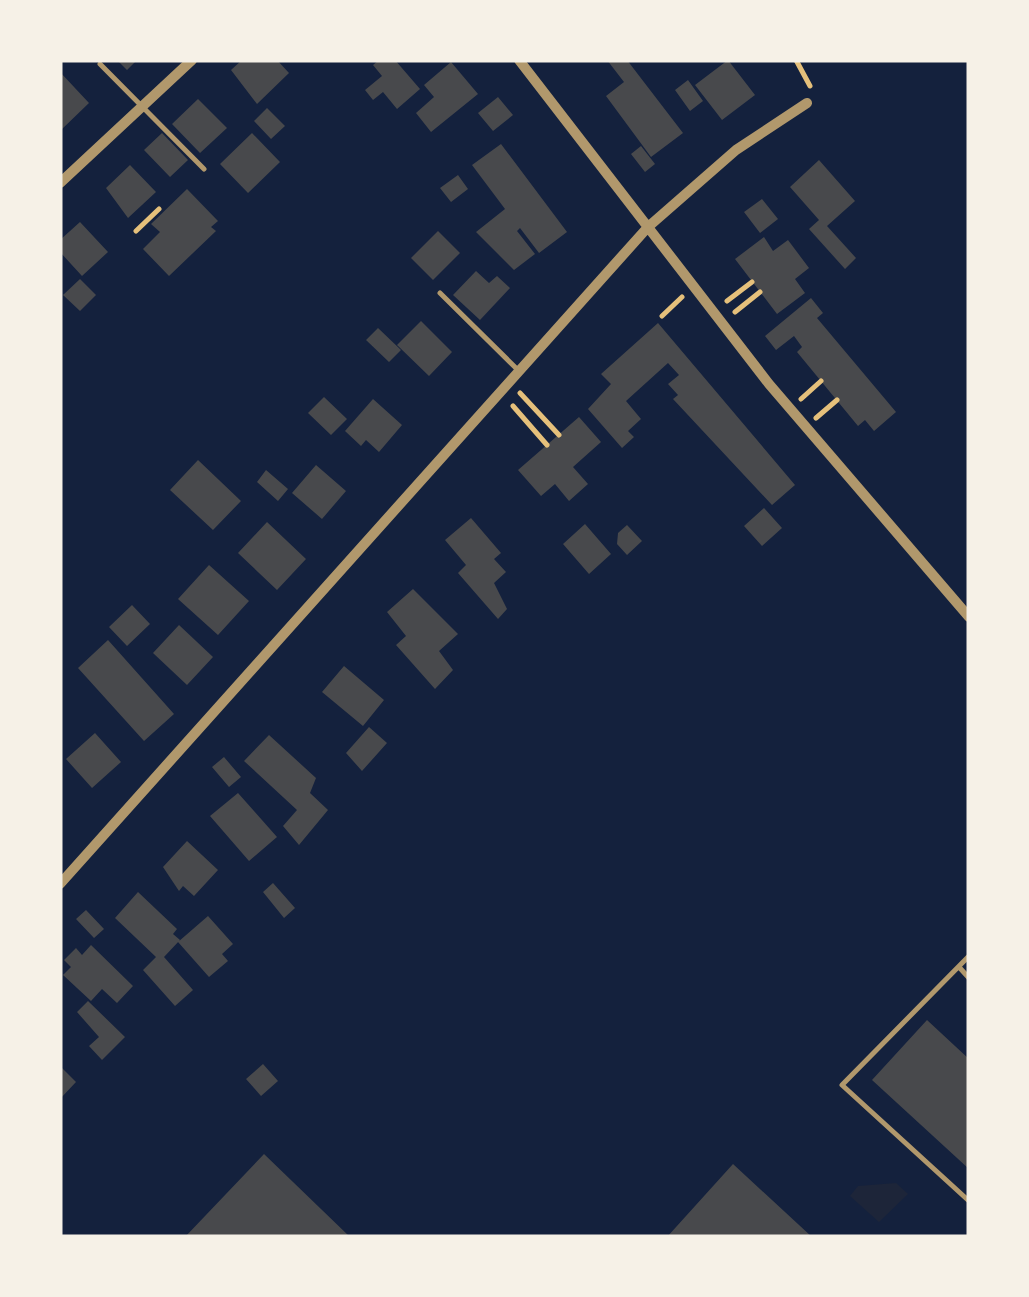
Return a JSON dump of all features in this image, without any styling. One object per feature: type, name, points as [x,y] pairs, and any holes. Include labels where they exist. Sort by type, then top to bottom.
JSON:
[{"type":"street","points":[[60,183],[192,60]]},
{"type":"street","points":[[519,60],[768,384],[969,617]]},
{"type":"street","points":[[60,884],[648,227],[736,150],[806,103]]},
{"type":"lane","points":[[100,64],[204,168]]},
{"type":"lane","points":[[440,293],[520,372]]},
{"type":"lane","points":[[969,956],[842,1085],[969,1201]]},
{"type":"lane","points":[[958,967],[969,978]]},
{"type":"path","points":[[796,60],[809,80],[811,92],[806,103]]},
{"type":"path","points":[[136,231],[159,209]]},
{"type":"path","points":[[712,312],[752,282]]},
{"type":"path","points":[[662,316],[693,286]]},
{"type":"path","points":[[721,322],[760,292]]},
{"type":"path","points":[[510,383],[558,435]]},
{"type":"path","points":[[501,393],[547,444]]},
{"type":"shaded area","points":[[896,1183],[908,1194],[879,1222],[850,1196],[858,1186]]},
{"type":"building","points":[[117,60],[137,60],[127,70]]},
{"type":"building","points":[[242,60],[277,60],[289,73],[257,104],[231,70]]},
{"type":"building","points":[[379,60],[395,60],[420,89],[397,109],[383,92],[373,100],[365,90],[382,76],[373,65]]},
{"type":"building","points":[[607,60],[627,60],[683,133],[651,157],[606,96],[624,82]]},
{"type":"building","points":[[728,60],[755,95],[722,120],[695,85]]},
{"type":"building","points":[[451,62],[478,94],[431,132],[416,113],[434,97],[424,85]]},
{"type":"building","points":[[60,72],[89,103],[60,131]]},
{"type":"building","points":[[688,80],[703,101],[690,111],[675,90]]},
{"type":"building","points":[[498,97],[513,115],[493,131],[478,113]]},
{"type":"building","points":[[198,99],[227,128],[200,153],[172,124]]},
{"type":"building","points":[[267,108],[285,126],[271,139],[254,121]]},
{"type":"building","points":[[162,133],[188,160],[170,177],[144,150]]},
{"type":"building","points":[[252,133],[280,162],[248,193],[220,164]]},
{"type":"building","points":[[501,144],[567,232],[539,253],[520,228],[517,231],[535,254],[514,270],[476,232],[505,209],[472,165]]},
{"type":"building","points":[[641,146],[655,164],[645,172],[631,154]]},
{"type":"building","points":[[819,160],[855,201],[827,226],[856,258],[845,269],[809,229],[819,220],[790,187]]},
{"type":"building","points":[[130,165],[156,192],[128,218],[106,188]]},
{"type":"building","points":[[458,175],[468,189],[451,202],[440,188]]},
{"type":"building","points":[[187,189],[218,221],[211,227],[216,231],[169,276],[143,249],[160,232],[151,224]]},
{"type":"building","points":[[762,199],[778,219],[760,233],[744,212]]},
{"type":"building","points":[[80,222],[108,252],[82,276],[60,252],[60,240]]},
{"type":"building","points":[[438,231],[460,253],[433,280],[411,258]]},
{"type":"building","points":[[764,237],[773,251],[788,240],[809,268],[795,279],[805,293],[777,314],[735,259]]},
{"type":"building","points":[[476,271],[489,283],[497,276],[510,288],[480,320],[453,295]]},
{"type":"building","points":[[80,279],[96,295],[80,311],[63,295]]},
{"type":"building","points":[[811,298],[823,313],[817,318],[896,412],[874,431],[865,420],[858,426],[797,352],[802,347],[794,336],[776,350],[765,336]]},
{"type":"building","points":[[421,321],[452,352],[429,376],[397,345]]},
{"type":"building","points":[[658,323],[795,485],[772,505],[673,399],[678,395],[668,384],[679,375],[668,363],[626,401],[641,419],[628,431],[634,437],[622,448],[588,409],[611,384],[601,374]]},
{"type":"building","points":[[378,328],[401,350],[389,362],[366,340]]},
{"type":"building","points":[[324,397],[347,419],[331,435],[308,413]]},
{"type":"building","points":[[373,399],[402,425],[379,452],[366,440],[361,446],[345,431]]},
{"type":"building","points":[[579,417],[601,442],[573,467],[588,484],[569,501],[555,484],[541,496],[518,470]]},
{"type":"building","points":[[198,460],[241,501],[213,530],[170,490]]},
{"type":"building","points":[[316,465],[346,491],[322,519],[292,493]]},
{"type":"building","points":[[266,470],[288,489],[278,501],[257,482]]},
{"type":"building","points":[[764,508],[782,528],[762,546],[744,526]]},
{"type":"building","points":[[471,518],[501,553],[494,559],[506,572],[494,583],[507,609],[498,619],[458,573],[466,565],[445,540]]},
{"type":"building","points":[[267,522],[306,559],[277,590],[238,553]]},
{"type":"building","points":[[585,524],[611,554],[589,574],[563,544]]},
{"type":"building","points":[[627,525],[642,541],[627,555],[617,544],[618,533]]},
{"type":"building","points":[[209,565],[249,601],[218,635],[178,599]]},
{"type":"building","points":[[413,589],[458,634],[439,651],[453,670],[435,689],[396,645],[406,636],[387,612]]},
{"type":"building","points":[[132,605],[150,624],[127,646],[109,627]]},
{"type":"building","points":[[179,625],[213,657],[187,685],[153,653]]},
{"type":"building","points":[[108,640],[174,714],[144,741],[78,668]]},
{"type":"building","points":[[344,666],[384,700],[363,726],[322,692]]},
{"type":"building","points":[[369,727],[387,743],[362,771],[346,753]]},
{"type":"building","points":[[95,733],[121,762],[92,788],[66,759]]},
{"type":"building","points":[[269,735],[316,778],[310,793],[328,810],[299,845],[283,826],[297,810],[244,761]]},
{"type":"building","points":[[224,757],[241,777],[229,787],[212,767]]},
{"type":"building","points":[[238,793],[277,837],[249,861],[210,816]]},
{"type":"building","points":[[187,841],[218,870],[194,896],[183,886],[179,891],[163,867]]},
{"type":"building","points":[[273,883],[295,908],[284,918],[263,892]]},
{"type":"building","points":[[138,892],[177,929],[173,934],[180,940],[164,957],[193,990],[175,1006],[143,970],[156,957],[115,918]]},
{"type":"building","points":[[86,910],[104,929],[94,938],[76,919]]},
{"type":"building","points":[[208,916],[233,944],[222,954],[228,961],[209,977],[178,942]]},
{"type":"building","points":[[91,945],[133,986],[117,1003],[102,989],[91,1001],[63,975],[71,967],[64,960],[76,948],[82,955]]},
{"type":"building","points":[[88,1001],[125,1037],[102,1060],[89,1046],[99,1037],[77,1012]]},
{"type":"building","points":[[927,1020],[969,1059],[969,1169],[872,1080]]},
{"type":"building","points":[[263,1064],[278,1081],[261,1096],[246,1079]]},
{"type":"building","points":[[60,1066],[76,1082],[60,1099]]},
{"type":"building","points":[[264,1154],[350,1237],[185,1237]]},
{"type":"building","points":[[733,1164],[812,1237],[667,1237]]}]
